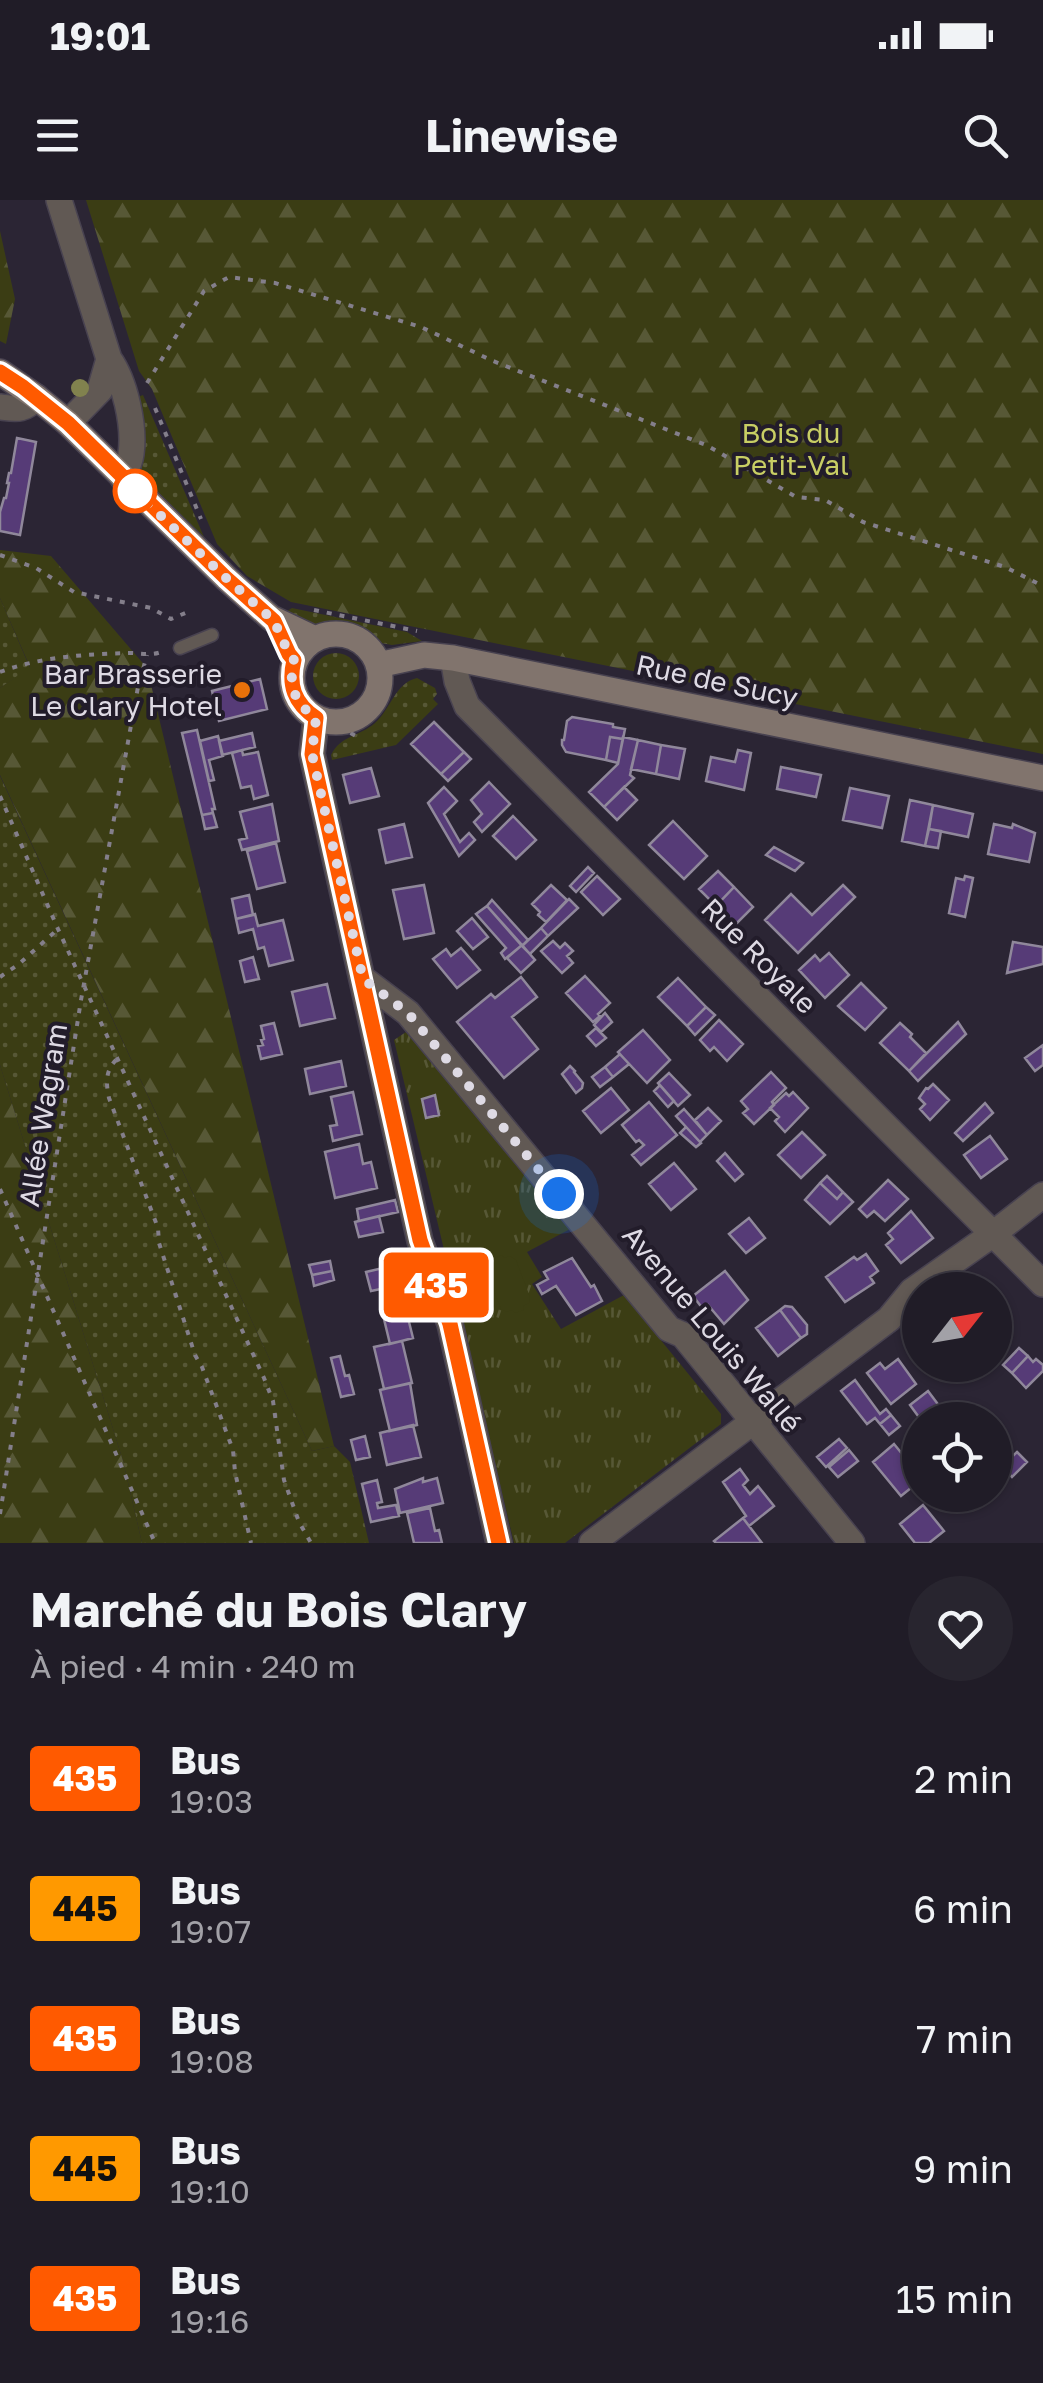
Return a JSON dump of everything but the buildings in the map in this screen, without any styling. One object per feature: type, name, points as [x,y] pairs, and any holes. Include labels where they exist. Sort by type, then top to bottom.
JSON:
[{"type":"main road","points":[[0,372],[68,423],[274,621],[313,638]]},
{"type":"main road","points":[[274,621],[294,660]]},
{"type":"main road","points":[[334,633],[349,635],[372,652],[380,680],[377,694],[370,707],[358,716],[345,722],[323,720],[304,710],[296,699],[292,686],[294,660],[313,638],[334,633]]},
{"type":"main road","name":"Rue de Sucy","points":[[378,665],[424,655],[453,658],[1043,778]]},
{"type":"street","points":[[59,200],[128,408],[131,454],[124,478]]},
{"type":"street","points":[[68,423],[100,390],[109,358]]},
{"type":"street","points":[[0,407],[28,406],[36,397]]},
{"type":"street","name":"Rue Royale","points":[[453,658],[457,681],[468,706],[1043,1284]]},
{"type":"street","points":[[323,720],[312,754],[420,1240],[450,1324],[499,1543]]},
{"type":"street","name":"Avenue Louis Wallé","points":[[363,979],[408,1013],[669,1329],[683,1335],[852,1543]]},
{"type":"street","points":[[592,1543],[889,1318],[912,1290],[1043,1196]]},
{"type":"lane","points":[[180,648],[212,635]]},
{"type":"path","points":[[206,531],[144,383],[204,291],[229,277],[275,283],[420,327],[493,361],[706,445],[796,497],[825,500],[863,522],[1005,567],[1043,586]]},
{"type":"path","points":[[0,555],[36,568],[74,592],[151,608],[172,619],[190,611]]},
{"type":"path","points":[[0,672],[18,665],[74,657],[160,653],[176,642],[180,648]]},
{"type":"path","name":"Allée Wagram","points":[[0,1514],[84,985],[147,655]]},
{"type":"path","points":[[323,720],[356,736]]},
{"type":"path","points":[[0,796],[264,1378],[273,1401],[284,1480],[311,1543]]},
{"type":"path","points":[[0,977],[58,929]]},
{"type":"path","points":[[117,1059],[108,1071],[106,1087],[158,1228],[159,1243],[195,1355],[233,1450],[252,1543]]},
{"type":"path","points":[[0,1189],[155,1543]]},
{"type":"green space","name":"Bois du Petit-Val","points":[[86,200],[1043,200],[1043,754],[291,602],[247,576],[217,544],[152,389],[139,371]]},
{"type":"green space","points":[[0,231],[15,299],[6,344],[0,341]]},
{"type":"green space","points":[[143,395],[207,542],[148,484],[139,465],[133,399]]},
{"type":"green space","points":[[0,550],[51,556],[147,668],[334,1446],[312,1451],[0,775],[0,688],[30,667],[0,598]]},
{"type":"green space","points":[[0,598],[30,668],[0,688]]},
{"type":"green space","points":[[292,608],[407,632],[422,641],[381,643],[361,629],[342,623],[313,624],[284,613]]},
{"type":"green space","points":[[336,653],[352,660],[359,676],[352,692],[336,699],[320,692],[313,676],[320,660]]},
{"type":"green space","points":[[417,678],[435,688],[437,694],[433,699],[438,704],[396,745],[332,760],[331,755],[340,744],[375,723],[403,685]]},
{"type":"green space","points":[[0,776],[312,1451],[334,1446],[350,1462],[369,1543],[142,1543],[123,1461],[0,1065]]},
{"type":"green space","points":[[406,1032],[570,1229],[527,1252],[542,1277],[532,1284],[561,1329],[624,1295],[721,1414],[721,1424],[565,1543],[514,1543],[394,1040]]},
{"type":"green space","points":[[0,1065],[123,1461],[142,1543],[0,1543]]},
{"type":"green space","points":[[502,1255],[516,1260],[530,1297],[524,1310],[515,1313],[501,1309],[486,1270],[493,1259]]},
{"type":"bus line","name":"435","points":[[0,372],[68,423],[274,621],[294,660],[292,686],[296,699],[316,718],[312,754],[402,1163],[420,1240],[450,1324],[499,1543]]},
{"type":"place","name":"Bar Brasserie Le Clary Hotel","points":[[242,690]]},
{"type":"route","points":[[135,491],[274,621],[294,660],[292,686],[296,699],[316,718],[312,754],[363,979],[408,1013],[559,1194]]}]
